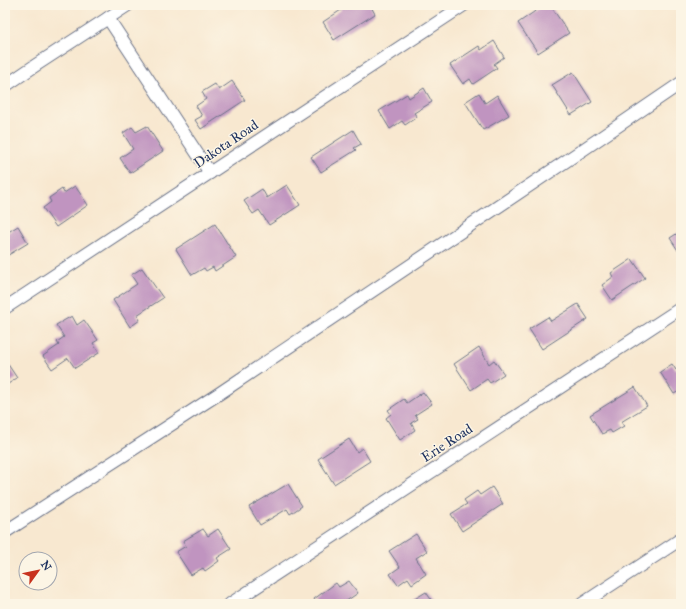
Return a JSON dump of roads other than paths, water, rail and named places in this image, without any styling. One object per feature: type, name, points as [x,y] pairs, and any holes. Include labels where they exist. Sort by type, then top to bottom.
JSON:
[{"type":"street","points":[[5,86],[128,5]]},
{"type":"street","name":"Dakota Road","points":[[5,308],[464,5]]},
{"type":"street","points":[[108,18],[210,173]]},
{"type":"street","points":[[5,532],[220,393],[681,83]]},
{"type":"street","name":"Erie Road","points":[[230,604],[681,308]]},
{"type":"street","points":[[582,604],[681,539]]}]
